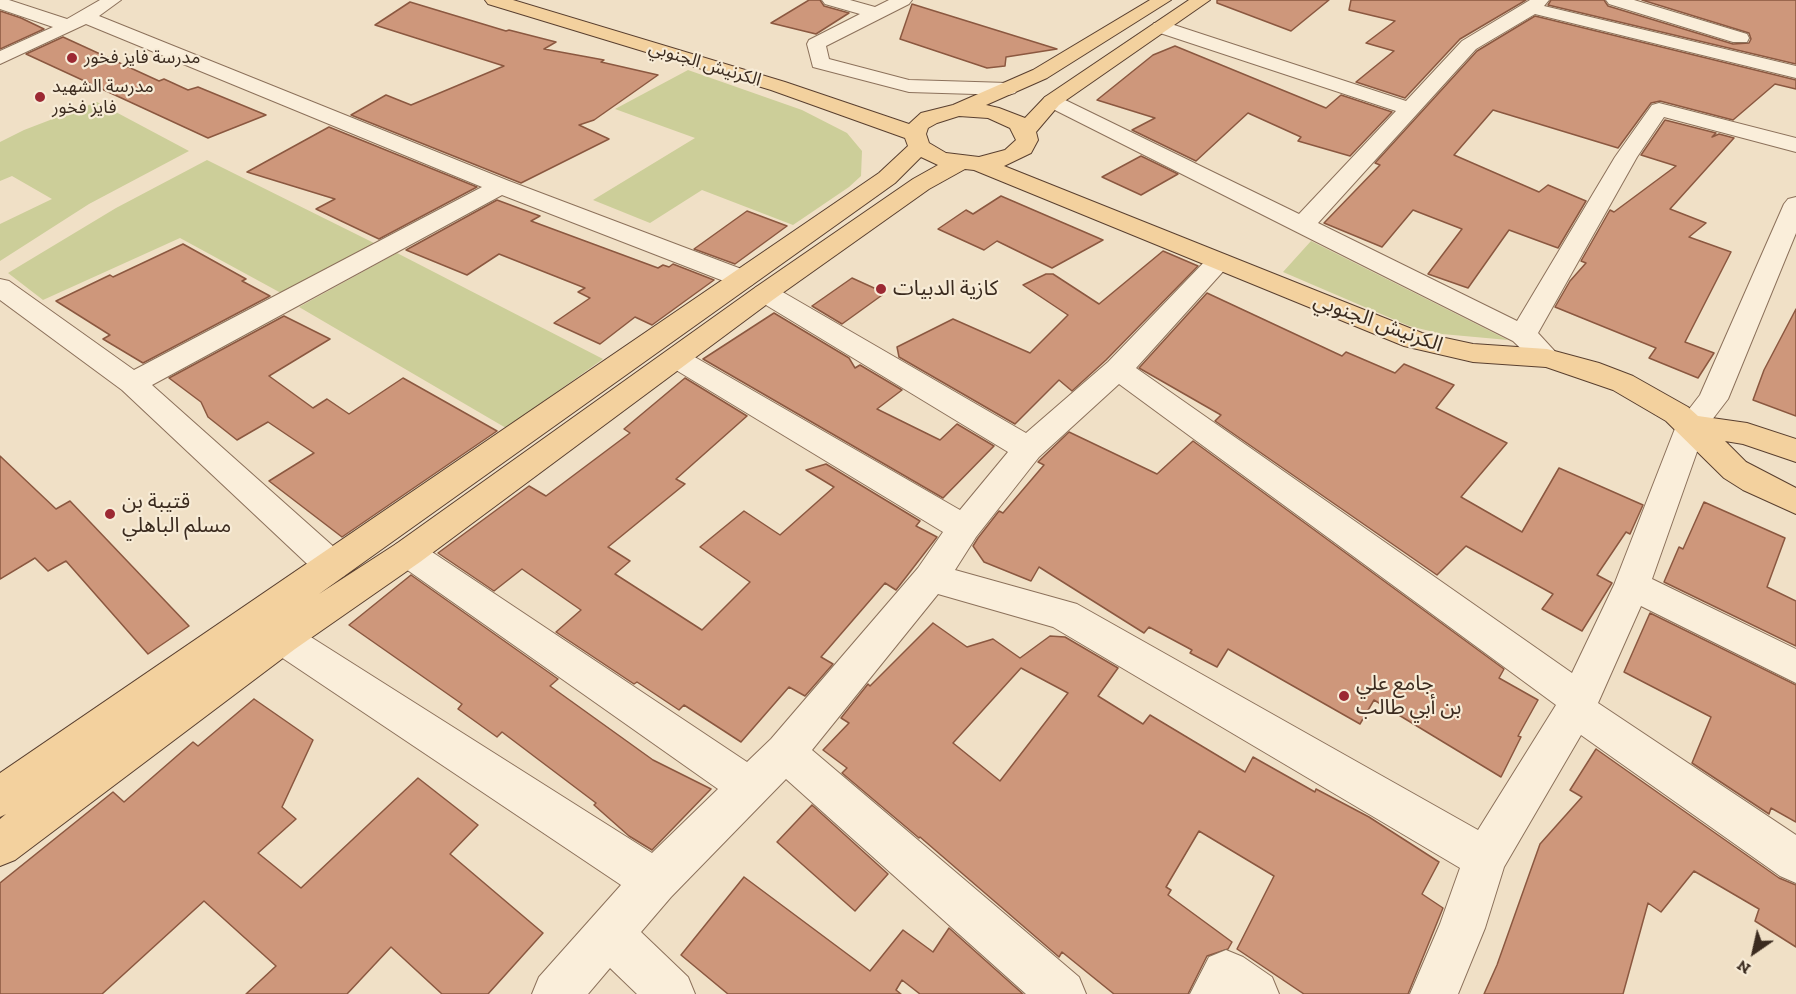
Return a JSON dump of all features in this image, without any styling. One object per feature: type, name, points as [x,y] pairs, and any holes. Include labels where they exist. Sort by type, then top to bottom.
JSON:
[{"type":"main road","name":"الكرنيش الجنوبي","points":[[494,0],[778,86],[917,140],[940,159],[969,163],[1414,340],[1473,353],[1547,358],[1623,383],[1660,403],[1691,426],[1735,470],[1796,502]]},
{"type":"main road","points":[[0,845],[282,638],[408,553],[676,358],[754,286],[887,178],[917,140],[919,125],[929,118],[958,110],[1040,74],[1162,0]]},
{"type":"main road","points":[[1025,131],[1052,102],[1201,0]]},
{"type":"main road","points":[[0,798],[332,566],[754,286],[921,184],[969,163],[1013,156],[1023,148],[1027,140],[1025,131],[1018,123],[999,114],[958,110]]},
{"type":"main road","points":[[1691,426],[1748,434],[1796,451]]},
{"type":"street","points":[[0,58],[76,21],[112,0]]},
{"type":"street","points":[[831,0],[875,13]]},
{"type":"street","points":[[903,0],[816,44],[820,63],[909,86],[1008,89]]},
{"type":"street","points":[[1615,0],[1796,56]]},
{"type":"street","points":[[0,3],[76,21],[754,286],[1028,449]]},
{"type":"street","points":[[1302,226],[1408,108],[1469,45],[1536,4],[1796,72]]},
{"type":"street","points":[[1161,27],[1408,108]]},
{"type":"street","points":[[1052,102],[1523,335],[1547,358]]},
{"type":"street","points":[[1523,335],[1626,156],[1659,108],[1796,144]]},
{"type":"street","points":[[132,383],[501,186]]},
{"type":"street","points":[[1434,994],[1462,928],[1485,858],[1577,704],[1632,585],[1691,426],[1713,399],[1794,214]]},
{"type":"street","points":[[556,994],[654,881],[785,752],[931,578],[964,528],[1028,449],[1118,369],[1220,261]]},
{"type":"street","points":[[0,287],[132,383],[332,566]]},
{"type":"street","points":[[676,358],[896,490],[964,528]]},
{"type":"street","points":[[1118,369],[1796,861]]},
{"type":"street","points":[[408,553],[748,786]]},
{"type":"street","points":[[931,578],[1064,615],[1485,858]]},
{"type":"street","points":[[1632,585],[1796,668]]},
{"type":"street","points":[[282,638],[654,881]]},
{"type":"street","points":[[785,752],[1062,994]]},
{"type":"street","points":[[608,933],[670,994]]},
{"type":"street","points":[[1214,994],[1227,974],[1256,994]]},
{"type":"green space","points":[[688,70],[802,110],[847,133],[862,151],[861,176],[849,187],[793,225],[702,190],[650,223],[593,200],[695,138],[615,109]]},
{"type":"green space","points":[[97,102],[189,151],[89,204],[0,261],[0,224],[52,199],[12,176],[0,181],[0,142],[24,130]]},
{"type":"green space","points":[[207,160],[376,244],[281,293],[180,238],[43,300],[8,273],[116,208]]},
{"type":"green space","points":[[1311,241],[1508,340],[1442,334],[1409,326],[1283,272]]},
{"type":"green space","points":[[397,253],[603,359],[506,428],[299,307]]},
{"type":"building","points":[[809,0],[820,0],[824,6],[849,13],[816,34],[771,23]]},
{"type":"building","points":[[1217,0],[1329,0],[1291,31],[1217,3]]},
{"type":"building","points":[[1351,0],[1526,0],[1460,39],[1405,98],[1356,82],[1394,51],[1366,43],[1395,21],[1349,10]]},
{"type":"building","points":[[1551,0],[1604,0],[1608,6],[1733,44],[1749,43],[1751,39],[1749,33],[1642,0],[1796,0],[1796,64],[1548,5]]},
{"type":"building","points":[[410,2],[506,31],[556,42],[544,49],[604,60],[601,62],[658,75],[594,120],[579,125],[609,139],[521,183],[351,115],[386,95],[411,105],[504,66],[375,25]]},
{"type":"building","points":[[912,4],[1057,49],[1006,57],[1005,66],[987,68],[900,39]]},
{"type":"building","points":[[0,11],[21,18],[44,29],[0,49]]},
{"type":"building","points":[[1535,16],[1796,80],[1796,89],[1775,84],[1733,120],[1660,101],[1651,103],[1618,148],[1493,110],[1454,155],[1539,192],[1548,185],[1586,201],[1558,248],[1509,230],[1468,288],[1428,274],[1462,229],[1413,210],[1382,247],[1324,223],[1380,165],[1375,163],[1477,51]]},
{"type":"building","points":[[63,37],[159,81],[164,79],[188,90],[198,87],[266,115],[208,138],[26,54]]},
{"type":"building","points":[[1175,46],[1326,108],[1341,95],[1392,112],[1350,156],[1298,141],[1301,137],[1248,113],[1196,161],[1132,130],[1155,118],[1097,100],[1153,55]]},
{"type":"building","points":[[1665,120],[1716,133],[1712,137],[1719,134],[1734,138],[1670,209],[1706,223],[1689,237],[1731,252],[1685,342],[1714,353],[1698,378],[1649,358],[1656,348],[1555,307],[1570,281],[1586,263],[1581,261],[1610,210],[1614,212],[1676,166],[1641,155]]},
{"type":"building","points":[[329,127],[477,187],[379,239],[316,209],[335,199],[247,172]]},
{"type":"building","points":[[1141,156],[1178,174],[1141,195],[1102,177]]},
{"type":"building","points":[[1001,196],[1103,240],[1052,268],[997,241],[984,250],[938,229],[966,210],[973,214]]},
{"type":"building","points":[[497,200],[540,216],[531,221],[658,268],[663,265],[669,267],[673,264],[714,280],[652,325],[635,317],[600,344],[554,323],[590,298],[578,292],[585,288],[499,254],[467,275],[406,250]]},
{"type":"building","points":[[747,211],[787,226],[735,264],[694,249]]},
{"type":"building","points":[[183,244],[246,279],[242,281],[270,296],[143,363],[103,339],[110,335],[56,301],[110,275],[113,277]]},
{"type":"building","points":[[1163,251],[1198,266],[1106,360],[1072,391],[1059,380],[1015,424],[899,357],[897,347],[953,319],[1030,353],[1068,315],[1023,285],[1046,274],[1053,274],[1099,304]]},
{"type":"building","points":[[852,278],[885,293],[842,324],[812,306]]},
{"type":"building","points":[[1207,293],[1342,356],[1346,352],[1395,373],[1404,364],[1454,385],[1436,408],[1507,443],[1461,497],[1522,532],[1559,468],[1643,505],[1630,534],[1626,532],[1597,575],[1612,583],[1582,631],[1542,609],[1553,594],[1466,546],[1437,575],[1215,421],[1221,415],[1139,368]]},
{"type":"building","points":[[1796,309],[1796,416],[1753,400],[1764,370]]},
{"type":"building","points":[[774,313],[849,358],[855,368],[860,365],[902,390],[877,409],[940,440],[957,424],[994,446],[943,498],[703,359]]},
{"type":"building","points":[[284,316],[330,339],[269,376],[313,408],[327,399],[349,414],[403,378],[497,431],[342,537],[269,481],[314,453],[268,422],[237,440],[208,417],[201,402],[169,378]]},
{"type":"building","points":[[685,378],[747,416],[676,479],[685,484],[608,547],[630,561],[615,574],[702,630],[750,582],[700,547],[744,511],[780,535],[834,487],[806,470],[826,464],[920,521],[916,526],[937,537],[896,590],[885,583],[821,657],[833,664],[805,696],[789,687],[741,742],[684,705],[679,710],[637,682],[634,684],[556,632],[581,610],[522,569],[494,591],[438,553],[529,486],[546,496],[630,433],[624,429]]},
{"type":"building","points":[[1069,432],[1157,474],[1193,441],[1504,669],[1499,678],[1538,700],[1518,736],[1521,737],[1501,777],[1374,700],[1360,724],[1228,649],[1217,667],[1190,653],[1192,650],[1149,627],[1144,633],[1039,567],[1031,581],[984,562],[973,546],[978,538],[999,511],[1003,513],[1044,465],[1038,462]]},
{"type":"building","points":[[0,456],[56,509],[70,501],[189,626],[148,654],[66,561],[48,571],[35,558],[0,579]]},
{"type":"building","points":[[1704,502],[1785,538],[1767,587],[1796,601],[1796,646],[1664,582],[1679,547],[1683,549]]},
{"type":"building","points":[[411,575],[558,679],[550,686],[653,760],[711,789],[652,850],[629,836],[594,805],[596,803],[502,732],[497,737],[458,709],[462,704],[349,625]]},
{"type":"building","points":[[1650,613],[1796,685],[1796,822],[1771,808],[1769,814],[1692,763],[1711,717],[1624,672]]},
{"type":"building","points":[[933,623],[967,647],[993,639],[1020,658],[1050,636],[1065,637],[1118,668],[1098,696],[1143,724],[1150,715],[1245,772],[1253,757],[1315,792],[1316,789],[1369,817],[1439,862],[1422,894],[1443,908],[1408,994],[1304,994],[1237,949],[1274,876],[1199,831],[1166,887],[1171,890],[1168,895],[1232,942],[1228,949],[1207,956],[1188,994],[1114,994],[1062,952],[1059,957],[842,773],[847,768],[823,750],[849,723],[841,718],[868,684],[870,686]],"holes":[[[1021,668],[1068,693],[1000,781],[953,743]]]},
{"type":"building","points":[[254,699],[313,740],[282,807],[296,819],[258,853],[301,888],[418,778],[478,825],[450,854],[543,933],[488,994],[442,994],[391,947],[347,994],[246,994],[276,966],[204,901],[102,994],[0,994],[0,883],[113,792],[124,802],[193,742],[198,746]]},
{"type":"building","points":[[1596,749],[1779,878],[1796,885],[1796,947],[1755,921],[1759,909],[1694,871],[1661,912],[1648,903],[1623,994],[1484,994],[1497,965],[1540,844],[1582,797],[1570,790]]},
{"type":"building","points":[[812,805],[888,874],[855,911],[777,842]]},
{"type":"building","points":[[744,877],[870,971],[903,930],[933,952],[949,928],[1023,994],[920,994],[902,980],[896,990],[901,994],[728,994],[681,955]]},
{"type":"place","name":"مدرسة فايز فخور","points":[[72,58]]},
{"type":"place","name":"مدرسة الشهيد فايز فخور","points":[[40,97]]},
{"type":"place","name":"كازية الدبيات","points":[[881,289]]},
{"type":"place","name":"قتيبة بن مسلم الباهلي","points":[[110,514]]},
{"type":"place","name":"جامع علي بن أبي طالب","points":[[1344,696]]}]
